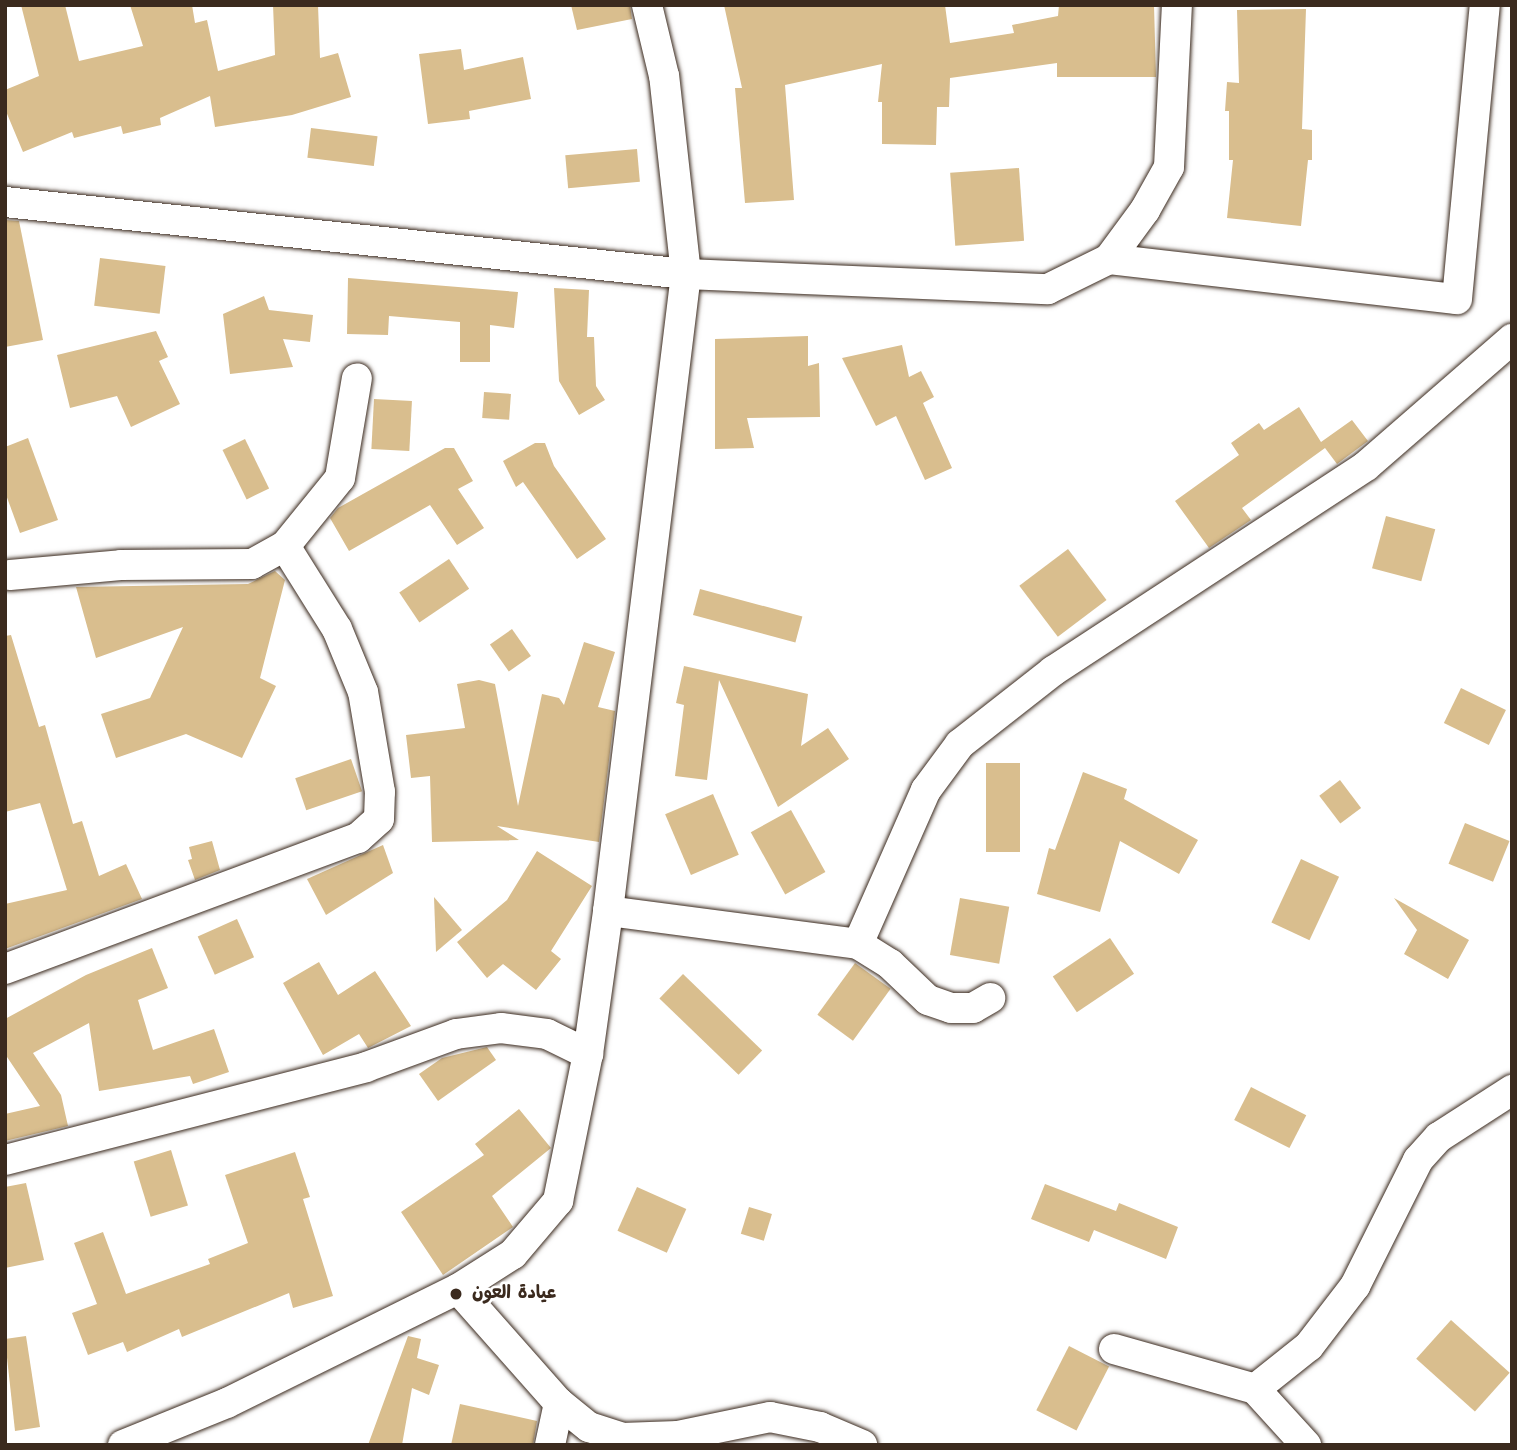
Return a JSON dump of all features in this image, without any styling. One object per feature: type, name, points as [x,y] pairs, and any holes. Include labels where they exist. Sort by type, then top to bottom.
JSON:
[{"type":"street","points":[[124,1445],[227,1403],[458,1289],[513,1255],[558,1200],[588,1054],[608,911],[686,274],[664,76],[647,5]]},
{"type":"street","points":[[5,202],[686,274],[1048,289],[1110,259],[1145,210],[1168,167],[1177,5]]},
{"type":"street","points":[[1110,259],[1457,299],[1485,5]]},
{"type":"street","points":[[858,944],[926,790],[960,744],[1053,671],[1366,466],[1512,339]]},
{"type":"street","points":[[10,575],[121,565],[252,564],[285,546],[340,478],[357,378]]},
{"type":"street","points":[[5,969],[358,838],[379,819],[380,792],[363,692],[337,629],[285,546]]},
{"type":"street","points":[[608,911],[858,944],[890,964],[929,1000],[962,1008],[990,998]]},
{"type":"street","points":[[5,1160],[366,1067],[456,1034],[501,1028],[535,1032],[588,1054]]},
{"type":"street","points":[[1255,1389],[1309,1346],[1355,1286],[1418,1160],[1438,1137],[1512,1090]]},
{"type":"street","points":[[458,1289],[559,1403],[589,1427],[622,1438],[678,1436],[770,1417],[820,1427],[862,1445]]},
{"type":"street","points":[[1114,1349],[1255,1389],[1306,1445]]},
{"type":"street","points":[[550,1445],[559,1403]]},
{"type":"building","points":[[21,5],[65,5],[79,61],[143,46],[130,5],[192,5],[195,23],[207,20],[218,71],[275,55],[273,5],[318,5],[320,58],[338,53],[351,97],[292,115],[215,127],[210,96],[160,118],[161,125],[123,134],[121,126],[74,138],[72,132],[23,152],[5,109],[5,90],[39,76]]},
{"type":"building","points":[[571,5],[630,5],[632,19],[577,30]]},
{"type":"building","points":[[724,5],[945,5],[950,43],[1014,33],[1012,25],[1058,16],[1059,5],[1154,5],[1156,77],[1057,77],[1057,63],[950,78],[949,107],[937,107],[936,145],[882,144],[882,102],[878,102],[882,64],[785,85],[794,200],[745,203],[735,88],[742,88]]},
{"type":"building","points":[[1306,9],[1302,129],[1312,130],[1312,160],[1308,160],[1301,226],[1227,218],[1233,160],[1229,160],[1229,111],[1225,111],[1227,82],[1239,83],[1237,10]]},
{"type":"building","points":[[461,49],[464,70],[523,57],[531,99],[469,111],[470,119],[428,124],[419,54]]},
{"type":"building","points":[[311,128],[378,136],[374,166],[307,158]]},
{"type":"building","points":[[637,149],[640,182],[568,188],[565,155]]},
{"type":"building","points":[[1019,168],[1024,241],[955,246],[950,173]]},
{"type":"building","points":[[5,220],[19,221],[43,340],[5,347]]},
{"type":"building","points":[[100,258],[166,266],[160,314],[94,306]]},
{"type":"building","points":[[348,278],[518,292],[514,328],[490,325],[490,362],[460,362],[460,322],[389,316],[388,335],[347,334]]},
{"type":"building","points":[[554,288],[589,290],[587,337],[594,337],[596,386],[605,400],[579,415],[559,381]]},
{"type":"building","points":[[264,296],[269,310],[313,315],[310,342],[283,339],[293,367],[230,374],[223,314]]},
{"type":"building","points":[[156,331],[168,357],[159,361],[180,404],[131,427],[117,396],[70,408],[57,355]]},
{"type":"building","points":[[808,336],[808,366],[819,363],[820,417],[747,418],[754,448],[715,449],[715,339]]},
{"type":"building","points":[[902,345],[909,377],[921,371],[934,397],[923,403],[952,468],[925,480],[896,416],[876,426],[842,358]]},
{"type":"building","points":[[484,392],[511,394],[509,420],[482,418]]},
{"type":"building","points":[[374,399],[412,401],[409,451],[371,449]]},
{"type":"building","points":[[1299,407],[1321,442],[1352,420],[1368,441],[1337,464],[1325,448],[1242,508],[1251,520],[1209,548],[1175,501],[1239,455],[1231,443],[1259,423],[1264,430]]},
{"type":"building","points":[[28,438],[58,520],[20,533],[5,492],[5,447]]},
{"type":"building","points":[[245,439],[269,488],[247,499],[223,450]]},
{"type":"building","points":[[535,443],[545,443],[554,466],[606,539],[577,559],[523,482],[516,487],[503,461]]},
{"type":"building","points":[[445,448],[454,448],[473,481],[458,489],[484,528],[457,545],[430,505],[349,551],[330,518],[338,508]]},
{"type":"building","points":[[1386,516],[1435,529],[1421,581],[1372,568]]},
{"type":"building","points":[[1068,549],[1107,600],[1058,637],[1019,586]]},
{"type":"building","points":[[449,559],[469,589],[419,622],[399,593]]},
{"type":"building","points":[[275,571],[285,580],[260,678],[276,686],[242,758],[186,734],[116,758],[101,714],[150,698],[183,627],[96,658],[76,587],[248,584]]},
{"type":"building","points":[[700,589],[802,616],[795,643],[693,615]]},
{"type":"building","points":[[512,629],[531,656],[509,672],[490,644]]},
{"type":"building","points":[[11,635],[39,727],[45,725],[73,824],[82,821],[99,876],[126,864],[142,899],[5,949],[5,904],[67,890],[40,803],[5,812],[5,636]]},
{"type":"building","points":[[584,642],[615,652],[598,707],[615,711],[599,842],[497,826],[519,840],[432,842],[430,776],[411,778],[406,735],[465,728],[457,684],[479,680],[495,684],[518,806],[542,694],[559,698],[564,705]]},
{"type":"building","points":[[684,666],[808,694],[801,746],[828,728],[849,759],[778,807],[719,680],[707,780],[675,776],[684,705],[676,703]]},
{"type":"building","points":[[1461,688],[1506,710],[1489,745],[1444,723]]},
{"type":"building","points":[[351,759],[362,791],[306,810],[295,778]]},
{"type":"building","points":[[986,763],[1020,763],[1020,852],[986,852]]},
{"type":"building","points":[[1083,772],[1127,789],[1124,799],[1198,840],[1179,874],[1120,841],[1100,912],[1037,894],[1049,848],[1055,850]]},
{"type":"building","points":[[1340,780],[1361,808],[1340,824],[1319,796]]},
{"type":"building","points":[[713,794],[739,855],[691,875],[665,814]]},
{"type":"building","points":[[791,810],[825,872],[785,894],[751,832]]},
{"type":"building","points":[[1465,823],[1510,841],[1493,882],[1449,864]]},
{"type":"building","points":[[212,841],[220,870],[195,880],[188,860],[192,859],[189,847]]},
{"type":"building","points":[[383,845],[393,873],[326,915],[307,879]]},
{"type":"building","points":[[537,851],[592,886],[551,951],[561,959],[536,990],[503,964],[487,978],[457,942],[507,900]]},
{"type":"building","points":[[1301,859],[1339,877],[1309,940],[1271,922]]},
{"type":"building","points":[[434,897],[462,930],[436,952]]},
{"type":"building","points":[[960,898],[1009,907],[999,964],[950,955]]},
{"type":"building","points":[[1394,898],[1469,940],[1448,979],[1404,954],[1417,930]]},
{"type":"building","points":[[237,919],[254,957],[215,975],[198,936]]},
{"type":"building","points":[[1110,938],[1134,974],[1077,1012],[1053,977]]},
{"type":"building","points":[[152,948],[168,988],[138,1000],[153,1050],[214,1029],[229,1072],[193,1084],[190,1076],[99,1091],[89,1023],[33,1053],[61,1095],[68,1126],[5,1141],[5,1114],[40,1106],[5,1054],[5,1019],[86,975]]},
{"type":"building","points":[[319,962],[338,995],[375,971],[411,1026],[368,1048],[359,1034],[323,1055],[283,983]]},
{"type":"building","points":[[855,963],[891,989],[853,1041],[817,1015]]},
{"type":"building","points":[[683,974],[762,1050],[739,1075],[659,998]]},
{"type":"building","points":[[487,1047],[496,1060],[438,1101],[419,1074],[442,1058]]},
{"type":"building","points":[[1251,1087],[1306,1115],[1289,1148],[1234,1120]]},
{"type":"building","points":[[519,1109],[551,1148],[492,1196],[513,1227],[443,1275],[401,1212],[484,1155],[475,1144]]},
{"type":"building","points":[[171,1150],[188,1205],[151,1217],[134,1161]]},
{"type":"building","points":[[295,1152],[310,1197],[303,1199],[333,1296],[293,1308],[289,1293],[182,1337],[179,1329],[127,1352],[123,1342],[88,1355],[72,1313],[97,1304],[74,1243],[103,1232],[126,1294],[210,1264],[208,1259],[248,1243],[225,1175]]},
{"type":"building","points":[[26,1183],[44,1260],[5,1268],[5,1187]]},
{"type":"building","points":[[1045,1184],[1116,1211],[1119,1203],[1178,1227],[1166,1259],[1094,1230],[1089,1242],[1031,1219]]},
{"type":"building","points":[[637,1187],[686,1209],[667,1253],[617,1231]]},
{"type":"building","points":[[749,1207],[772,1214],[764,1241],[741,1234]]},
{"type":"building","points":[[1451,1320],[1510,1373],[1475,1412],[1416,1359]]},
{"type":"building","points":[[26,1336],[40,1427],[15,1431],[5,1339]]},
{"type":"building","points":[[408,1336],[421,1339],[417,1358],[439,1365],[429,1395],[412,1388],[402,1445],[368,1445]]},
{"type":"building","points":[[1069,1346],[1109,1366],[1076,1431],[1036,1410]]},
{"type":"building","points":[[460,1404],[537,1421],[533,1445],[451,1445]]},
{"type":"place","name":"عيادة العون","points":[[456,1294]]}]
